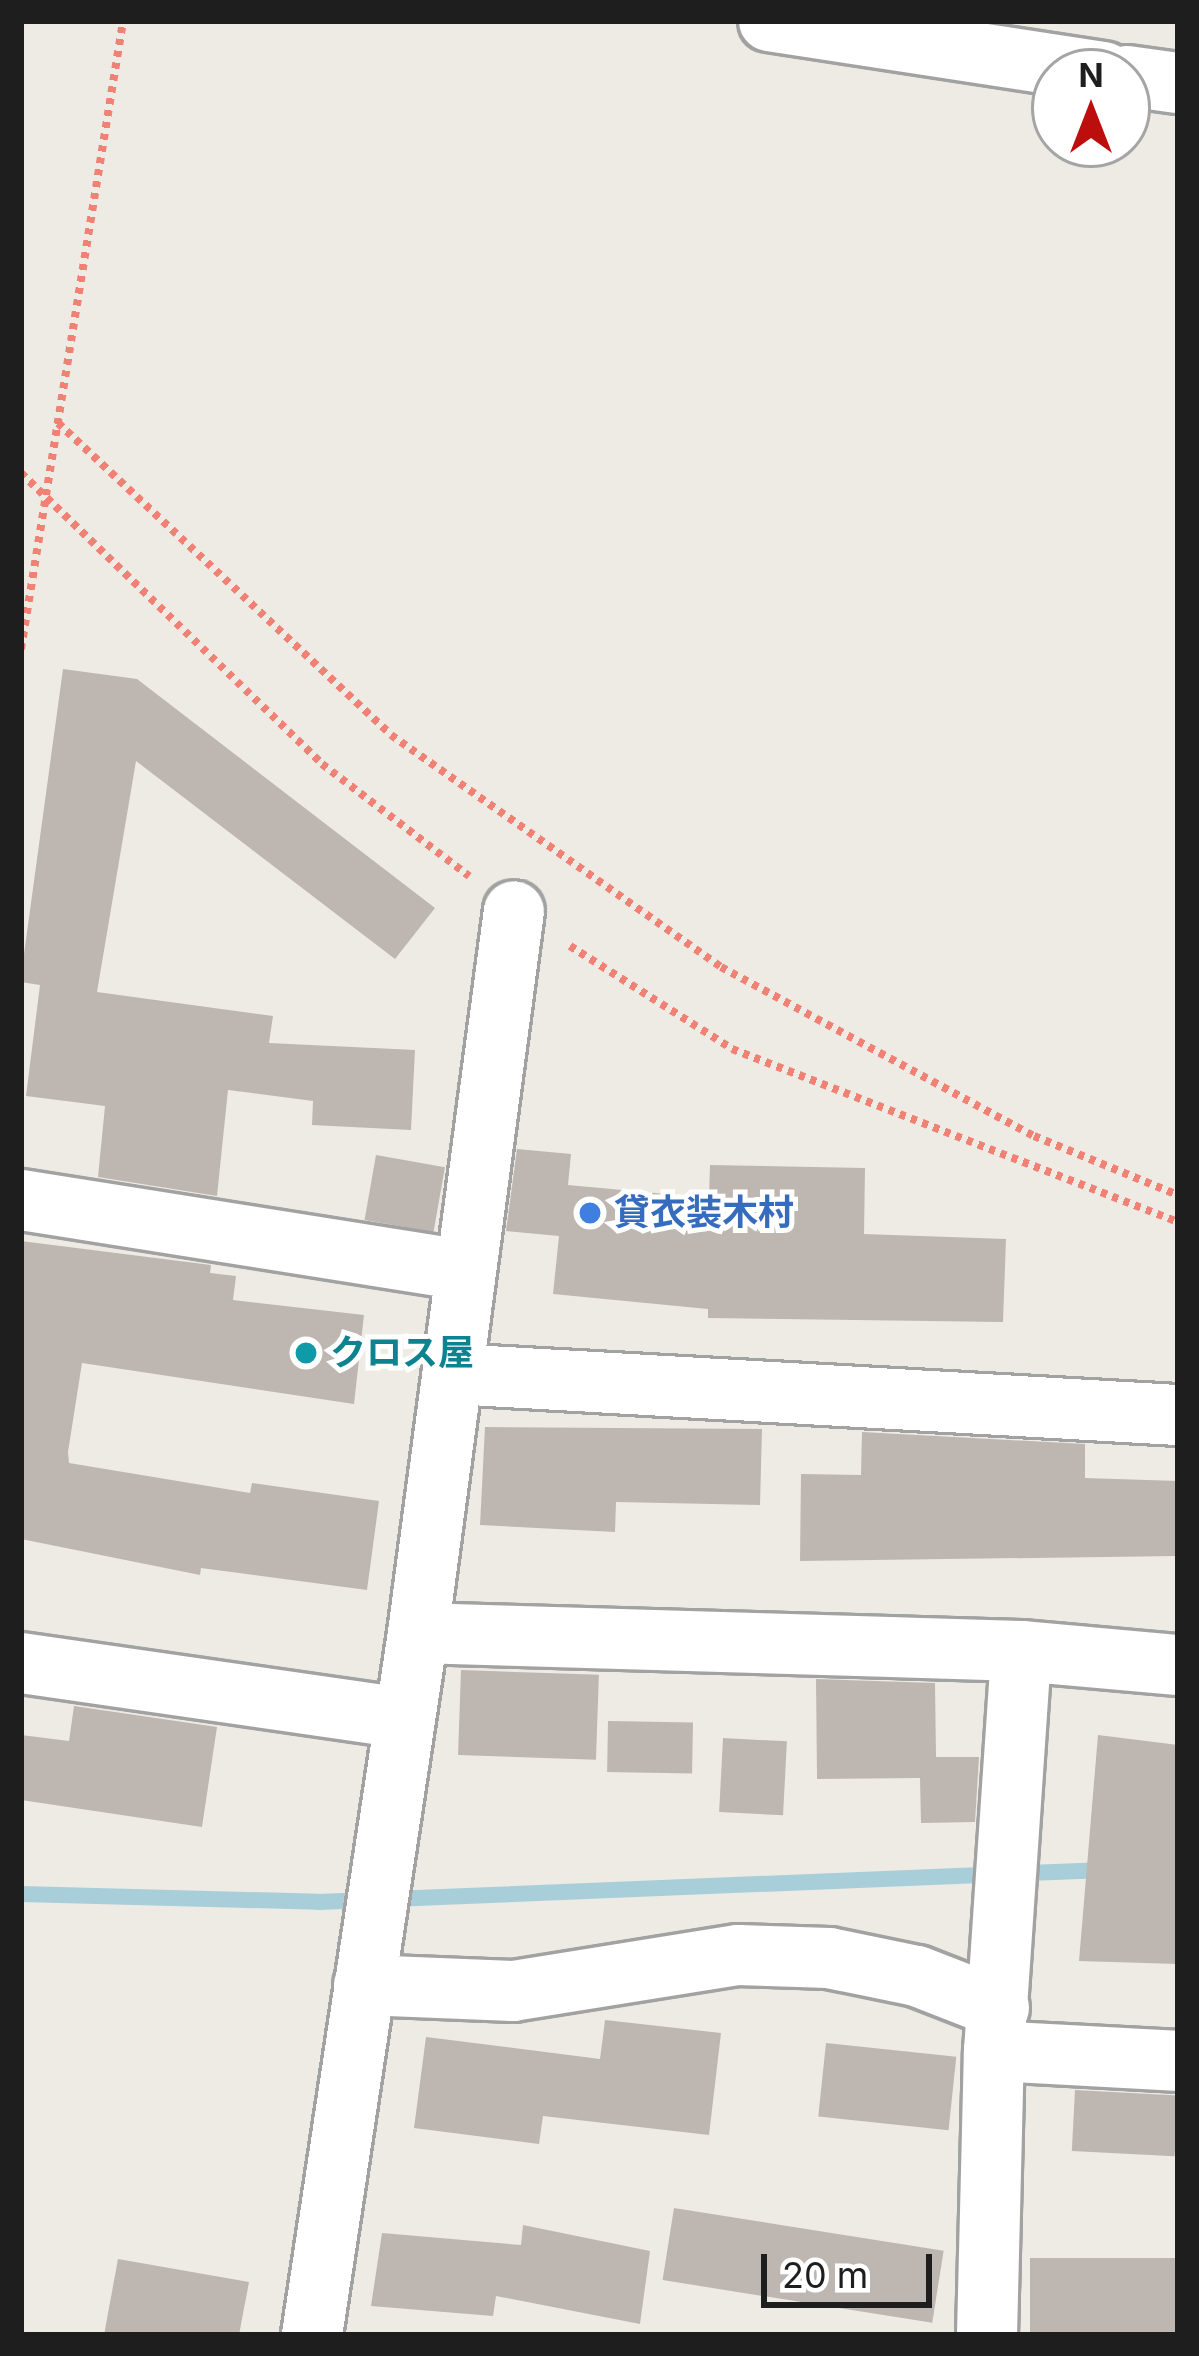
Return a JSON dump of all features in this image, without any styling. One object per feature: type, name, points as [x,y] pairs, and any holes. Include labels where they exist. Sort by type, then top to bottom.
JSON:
[{"type":"street","points":[[770,21],[1031,61]]},
{"type":"street","points":[[312,2335],[401,1718],[418,1633],[514,911]]},
{"type":"street","points":[[21,1200],[465,1270]]},
{"type":"street","points":[[453,1374],[1178,1415]]},
{"type":"street","points":[[418,1633],[1021,1651],[1178,1665]]},
{"type":"street","points":[[987,2335],[996,2030],[1021,1651]]},
{"type":"street","points":[[21,1663],[401,1718]]},
{"type":"street","points":[[364,1984],[513,1991],[738,1955],[806,1957],[917,1976],[996,2030],[1178,2061]]},
{"type":"path","points":[[21,649],[123,21]]},
{"type":"path","points":[[58,423],[391,735],[703,954],[1034,1136],[1178,1195]]},
{"type":"building","points":[[63,669],[137,679],[435,908],[395,959],[136,761],[97,992],[273,1016],[269,1043],[415,1050],[411,1130],[312,1125],[313,1101],[228,1090],[217,1196],[98,1177],[105,1106],[26,1096],[40,985],[21,982],[21,976]]},
{"type":"building","points":[[517,1149],[571,1154],[568,1185],[709,1198],[710,1165],[865,1168],[864,1234],[1006,1239],[1003,1322],[708,1318],[708,1309],[553,1294],[559,1236],[506,1231]]},
{"type":"building","points":[[376,1155],[445,1167],[433,1232],[365,1220]]},
{"type":"building","points":[[21,1241],[211,1265],[210,1273],[236,1276],[233,1300],[364,1315],[354,1404],[82,1363],[68,1452],[69,1463],[250,1493],[252,1483],[379,1501],[367,1590],[201,1568],[200,1575],[21,1539]]},
{"type":"building","points":[[485,1427],[762,1429],[760,1505],[616,1502],[615,1532],[480,1525]]},
{"type":"building","points":[[862,1432],[1085,1444],[1085,1478],[1178,1481],[1178,1556],[800,1561],[801,1474],[861,1475]]},
{"type":"building","points":[[461,1670],[599,1675],[596,1760],[458,1755]]},
{"type":"building","points":[[816,1679],[935,1683],[936,1757],[979,1757],[975,1822],[921,1823],[920,1778],[817,1779]]},
{"type":"building","points":[[74,1706],[217,1727],[202,1827],[21,1800],[21,1735],[69,1741]]},
{"type":"building","points":[[608,1721],[693,1722],[692,1773],[607,1772]]},
{"type":"building","points":[[1098,1735],[1178,1745],[1178,1964],[1079,1961]]},
{"type":"building","points":[[723,1738],[787,1741],[783,1815],[719,1812]]},
{"type":"building","points":[[605,2020],[721,2033],[709,2135],[543,2116],[539,2144],[414,2128],[426,2037],[600,2059]]},
{"type":"building","points":[[826,2043],[956,2057],[949,2130],[818,2117]]},
{"type":"building","points":[[1075,2090],[1178,2095],[1175,2156],[1072,2151]]},
{"type":"building","points":[[674,2208],[944,2251],[932,2323],[663,2280]]},
{"type":"building","points":[[523,2225],[650,2251],[640,2324],[496,2296],[493,2316],[371,2306],[382,2233],[521,2245]]},
{"type":"building","points":[[1030,2258],[1178,2258],[1178,2335],[1030,2335]]},
{"type":"building","points":[[118,2259],[249,2282],[239,2335],[104,2335]]},
{"type":"waterway","points":[[21,1894],[318,1902],[1105,1870]]},
{"type":"place","name":"貸衣装木村","points":[[590,1213]]},
{"type":"place","name":"クロス屋","points":[[306,1353]]}]
